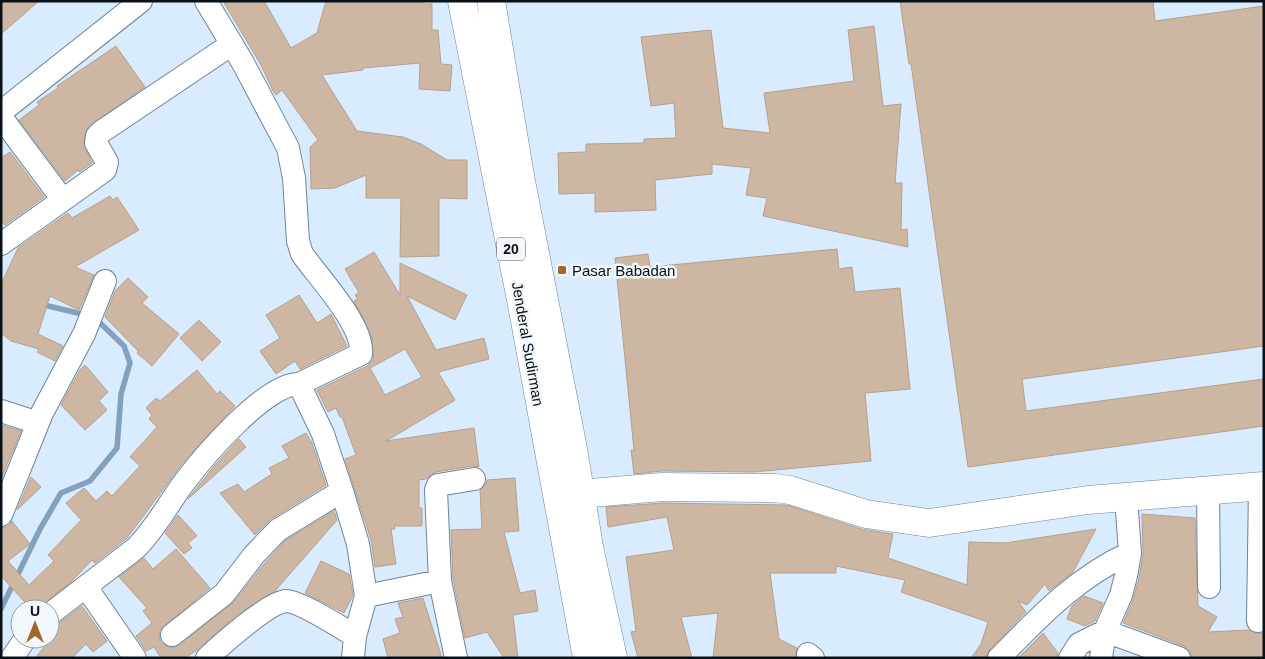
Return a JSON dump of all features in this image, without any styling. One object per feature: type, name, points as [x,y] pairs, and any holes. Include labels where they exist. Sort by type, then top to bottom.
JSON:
[{"type":"main road","name":"Jenderal Sudirman","points":[[462,1],[523,310],[587,658]]},
{"type":"main road","name":"Jenderal Sudirman","points":[[491,1],[520,176],[573,449],[579,494],[613,658]]},
{"type":"main road","points":[[579,494],[662,487],[775,488],[790,490],[846,508],[891,519],[942,522],[1088,500],[1262,486]]},
{"type":"street","points":[[1,112],[141,1]]},
{"type":"street","points":[[60,606],[148,536],[200,463],[265,398],[290,384],[299,384],[360,354],[361,348],[351,322],[302,254],[298,241],[292,161],[288,148],[232,44],[206,1]]},
{"type":"street","points":[[4,235],[63,200],[105,170],[107,162],[96,143],[97,136],[232,44]]},
{"type":"street","points":[[1,117],[63,200]]},
{"type":"street","points":[[1,515],[38,423],[84,334],[105,281]]},
{"type":"street","points":[[299,384],[323,434],[358,544],[366,596],[356,636],[353,658]]},
{"type":"street","points":[[1,411],[38,423]]},
{"type":"street","points":[[456,658],[440,581],[436,487],[444,483],[474,479]]},
{"type":"street","points":[[1258,621],[1262,486]]},
{"type":"street","points":[[1208,489],[1209,587]]},
{"type":"street","points":[[172,635],[224,594],[254,555],[278,530],[342,491]]},
{"type":"street","points":[[1101,658],[1105,632],[1121,595],[1130,553],[1126,496]]},
{"type":"street","points":[[999,658],[1042,615],[1080,582],[1112,561],[1130,553]]},
{"type":"street","points":[[366,596],[440,581]]},
{"type":"street","points":[[86,587],[135,658]]},
{"type":"street","points":[[207,658],[263,612],[277,603],[286,601],[308,610],[356,636]]},
{"type":"street","points":[[1070,658],[1080,644],[1105,632],[1179,658]]},
{"type":"building","points":[[1,1],[39,1],[1,34]]},
{"type":"building","points":[[223,1],[264,1],[291,48],[317,33],[326,1],[423,1],[423,4],[432,4],[432,30],[438,30],[441,64],[452,65],[450,91],[419,89],[420,63],[363,68],[363,70],[322,75],[357,131],[403,137],[421,144],[447,160],[467,160],[467,199],[439,198],[439,256],[400,257],[401,198],[366,198],[366,175],[335,188],[311,189],[310,147],[318,140],[282,90],[276,95],[273,91],[261,65]]},
{"type":"building","points":[[900,1],[1153,1],[1155,21],[1264,6],[1264,346],[1022,379],[1026,411],[1264,379],[1264,426],[968,467],[911,64],[909,64]]},
{"type":"building","points":[[874,26],[883,106],[901,104],[895,183],[902,183],[901,230],[907,229],[908,247],[763,216],[767,198],[746,195],[751,168],[712,164],[712,174],[655,180],[656,210],[595,212],[595,193],[559,194],[558,153],[586,152],[586,144],[644,143],[644,139],[676,138],[674,103],[651,106],[641,37],[711,30],[723,128],[770,133],[764,93],[854,81],[848,30]]},
{"type":"building","points":[[116,46],[145,87],[88,127],[83,142],[92,163],[79,172],[78,170],[65,181],[19,120],[39,105],[37,102],[58,88],[57,86]]},
{"type":"building","points":[[10,152],[44,197],[5,225],[1,221],[1,158]]},
{"type":"building","points":[[110,196],[113,200],[117,197],[139,230],[75,267],[94,275],[79,310],[50,296],[38,334],[63,346],[55,361],[37,352],[39,349],[11,341],[1,333],[1,284],[18,248],[68,213],[72,218]]},
{"type":"building","points":[[837,249],[839,269],[852,267],[855,292],[900,288],[910,389],[865,393],[871,461],[754,472],[662,471],[634,474],[631,450],[634,450],[615,258],[648,254],[650,267]]},
{"type":"building","points":[[374,252],[400,295],[400,263],[467,295],[455,320],[407,296],[436,350],[484,338],[489,359],[438,372],[455,400],[386,441],[474,428],[479,467],[472,466],[436,472],[426,479],[419,480],[419,508],[422,508],[422,526],[394,526],[395,529],[391,529],[396,564],[375,567],[371,540],[345,459],[356,455],[342,417],[340,417],[336,408],[328,412],[317,390],[367,366],[373,360],[372,338],[354,301],[358,299],[355,295],[359,293],[345,269]],"holes":[[[405,349],[422,377],[385,395],[370,368]]]},
{"type":"building","points":[[128,278],[148,297],[142,303],[179,334],[152,366],[137,353],[138,351],[105,317],[115,291]]},
{"type":"building","points":[[299,295],[317,323],[331,314],[347,346],[300,369],[295,361],[276,374],[260,351],[280,338],[266,315]]},
{"type":"building","points":[[199,320],[221,342],[202,361],[180,338]]},
{"type":"building","points":[[85,365],[108,392],[99,401],[107,410],[85,430],[61,405],[80,370]]},
{"type":"building","points":[[197,370],[217,394],[220,391],[235,406],[182,464],[127,538],[95,563],[92,560],[72,581],[50,599],[22,599],[1,576],[1,528],[9,526],[12,521],[30,544],[8,561],[29,585],[54,561],[48,555],[81,520],[66,503],[84,488],[96,501],[107,491],[112,496],[140,466],[130,457],[157,427],[149,419],[152,415],[146,408],[156,398],[160,401]]},
{"type":"building","points":[[1,425],[21,431],[1,479]]},
{"type":"building","points":[[306,433],[312,443],[326,485],[271,519],[255,535],[220,493],[238,484],[244,492],[272,474],[269,468],[289,458],[282,446]]},
{"type":"building","points":[[239,439],[246,447],[188,499],[215,465]]},
{"type":"building","points":[[31,477],[41,487],[17,510]]},
{"type":"building","points":[[515,478],[519,531],[504,532],[520,593],[535,590],[538,611],[513,615],[518,658],[504,658],[487,632],[465,638],[453,579],[451,530],[482,529],[480,490],[487,480]]},
{"type":"building","points":[[663,503],[787,505],[861,529],[893,534],[888,558],[967,585],[969,542],[1005,543],[1096,529],[1073,572],[1049,591],[1045,584],[1027,605],[1018,601],[1026,612],[990,649],[986,658],[971,658],[981,644],[988,622],[901,592],[905,580],[836,566],[836,573],[770,573],[779,639],[797,648],[796,658],[713,658],[718,613],[681,617],[692,658],[638,658],[631,632],[636,631],[626,557],[674,550],[667,517],[608,527],[606,507]]},
{"type":"building","points":[[334,511],[337,520],[275,591],[237,615],[197,650],[185,658],[161,658],[154,647],[146,651],[136,636],[152,623],[143,611],[147,608],[119,577],[144,558],[153,569],[176,549],[210,588],[160,630],[161,643],[174,648],[232,604],[286,540]]},
{"type":"building","points":[[1142,514],[1195,518],[1198,606],[1217,617],[1208,632],[1249,630],[1257,634],[1264,633],[1264,658],[1192,658],[1189,650],[1184,646],[1123,623],[1133,600],[1139,578],[1143,554]]},
{"type":"building","points":[[178,515],[197,536],[188,543],[192,548],[184,554],[165,533]]},
{"type":"building","points":[[321,561],[349,574],[353,595],[344,613],[305,593]]},
{"type":"building","points":[[1084,596],[1103,603],[1095,621],[1085,626],[1067,619],[1072,606]]},
{"type":"building","points":[[423,598],[442,658],[388,658],[383,639],[400,633],[395,619],[403,617],[398,603]]},
{"type":"building","points":[[82,606],[107,641],[93,652],[86,644],[72,658],[35,658],[42,649],[60,649],[60,622]]},
{"type":"building","points":[[1043,633],[1058,653],[1057,658],[1018,658]]},
{"type":"waterway","points":[[40,304],[86,315]]},
{"type":"waterway","points":[[1,609],[40,529],[61,493],[90,481],[117,448],[121,394],[130,363],[124,346],[95,318]]},
{"type":"place","name":"Pasar Babadan","points":[[562,270]]}]
